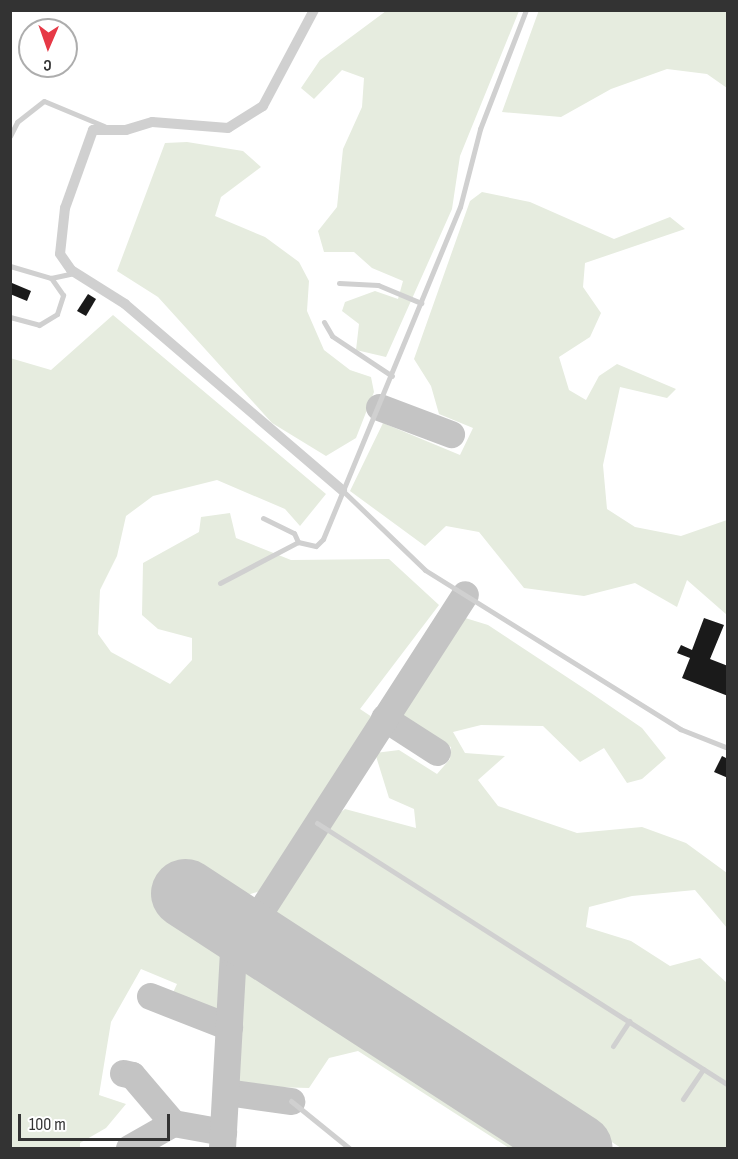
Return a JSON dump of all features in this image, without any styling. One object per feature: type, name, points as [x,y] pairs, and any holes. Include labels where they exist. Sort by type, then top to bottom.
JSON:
[{"type":"street","points":[[314,10],[271,93],[242,120],[218,131],[152,122],[126,130],[104,126],[85,142],[61,225],[60,254],[76,273],[125,304],[342,490]]},
{"type":"lane","points":[[220,584],[298,542],[316,546],[323,539],[422,303],[526,10]]},
{"type":"lane","points":[[10,136],[16,122],[44,101],[104,126]]},
{"type":"lane","points":[[10,266],[51,278],[76,273]]},
{"type":"lane","points":[[10,317],[39,325],[57,314],[63,295],[51,278]]},
{"type":"lane","points":[[339,283],[378,285],[422,303]]},
{"type":"lane","points":[[324,322],[332,336],[392,376]]},
{"type":"lane","points":[[342,490],[425,570],[645,709],[728,748]]},
{"type":"lane","points":[[263,518],[294,533],[298,542]]},
{"type":"lane","points":[[317,823],[728,1085]]},
{"type":"lane","points":[[613,1046],[629,1022]]},
{"type":"lane","points":[[683,1099],[703,1070]]},
{"type":"lane","points":[[291,1101],[349,1149]]},
{"type":"shaded area","points":[[539,10],[727,11],[727,88],[707,74],[667,69],[611,89],[561,117],[502,112]]},
{"type":"shaded area","points":[[386,11],[519,11],[460,156],[452,209],[386,357],[356,350],[359,324],[342,311],[345,302],[375,291],[398,299],[403,281],[372,268],[354,252],[324,252],[318,231],[337,207],[343,149],[362,107],[364,78],[342,70],[314,99],[301,88],[320,60]]},
{"type":"shaded area","points":[[187,142],[243,151],[261,167],[221,197],[215,216],[265,237],[299,262],[309,281],[307,311],[324,350],[350,370],[371,377],[374,392],[356,438],[326,456],[272,423],[158,297],[117,271],[165,143]]},
{"type":"shaded area","points":[[482,192],[530,202],[614,239],[670,217],[685,229],[585,263],[583,287],[601,313],[590,337],[559,357],[569,390],[586,400],[599,376],[617,364],[676,389],[667,398],[620,387],[603,465],[607,509],[635,527],[681,536],[727,520],[727,615],[687,580],[677,607],[635,583],[584,596],[524,588],[479,532],[446,526],[425,546],[350,491],[383,423],[460,455],[473,428],[439,414],[431,386],[414,359],[470,201]]},
{"type":"shaded area","points":[[113,315],[326,494],[300,526],[285,509],[217,480],[153,496],[126,516],[117,556],[100,590],[98,634],[111,652],[170,684],[192,660],[192,638],[158,629],[142,615],[143,563],[199,532],[201,517],[230,513],[236,538],[291,560],[389,559],[439,605],[360,709],[372,717],[260,891],[238,898],[194,871],[169,911],[227,949],[225,1009],[215,1016],[171,997],[177,984],[141,969],[111,1022],[99,1095],[126,1104],[106,1128],[80,1143],[80,1148],[11,1148],[10,358],[51,370]]},
{"type":"shaded area","points":[[462,617],[488,625],[642,728],[666,758],[642,779],[627,783],[604,748],[580,762],[543,726],[481,725],[453,732],[465,753],[505,756],[478,780],[498,806],[577,833],[642,827],[686,843],[727,873],[727,928],[695,890],[632,896],[589,907],[586,927],[631,941],[670,966],[700,958],[727,983],[727,1148],[621,1148],[283,929],[275,907],[314,852],[314,834],[345,809],[416,828],[414,809],[389,798],[375,753],[399,750],[437,774],[450,759],[451,747],[415,732],[401,718],[409,705],[406,696],[441,635]]},
{"type":"shaded area","points":[[249,964],[532,1148],[509,1148],[358,1051],[329,1058],[309,1088],[238,1086],[231,1075],[234,1039],[241,1034],[241,974]]},
{"type":"building","points":[[12,283],[31,291],[27,301],[10,294]]},
{"type":"building","points":[[88,294],[96,299],[86,316],[77,311]]},
{"type":"building","points":[[704,618],[724,625],[710,659],[728,666],[728,696],[682,678],[690,658],[677,653],[681,645],[692,650]]},
{"type":"building","points":[[722,756],[728,759],[728,778],[714,772]]},
{"type":"taxiway","points":[[379,407],[451,434]]},
{"type":"taxiway","points":[[222,1148],[233,954],[465,594]]},
{"type":"taxiway","points":[[384,718],[437,752]]},
{"type":"taxiway","points":[[150,996],[229,1027]]},
{"type":"taxiway","points":[[123,1073],[132,1075],[173,1123],[223,1132]]},
{"type":"taxiway","points":[[226,1092],[291,1101]]},
{"type":"taxiway","points":[[129,1148],[173,1123]]},
{"type":"runway","points":[[185,893],[577,1148]]}]
